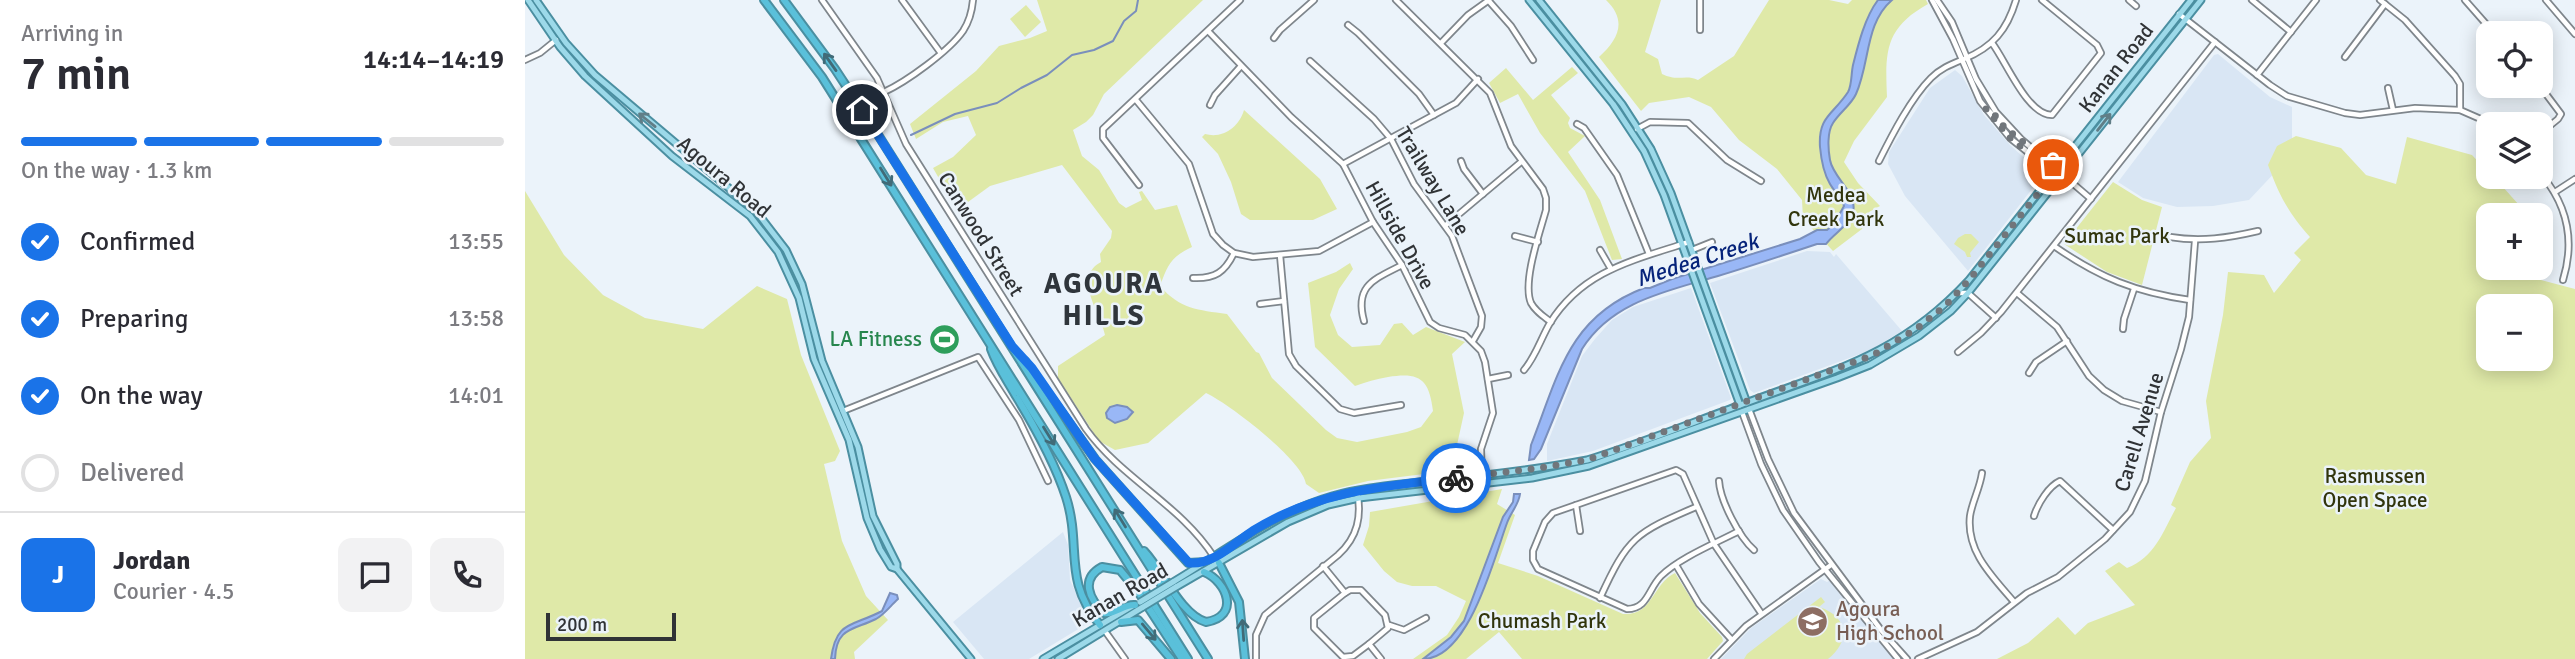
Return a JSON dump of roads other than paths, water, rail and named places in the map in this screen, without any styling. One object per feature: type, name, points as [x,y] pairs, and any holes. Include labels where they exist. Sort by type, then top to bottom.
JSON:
[{"type":"highway","points":[[764,0],[822,77],[1188,659]]},
{"type":"highway","points":[[784,0],[835,69],[1208,659]]},
{"type":"highway","points":[[987,337],[996,363],[1017,397],[1066,497],[1073,533],[1077,583],[1085,603],[1103,628]]},
{"type":"highway","points":[[1012,346],[1032,368],[1074,431],[1106,472],[1188,563],[1206,562]]},
{"type":"highway","points":[[1134,541],[1154,561],[1193,616],[1206,622],[1222,615],[1227,608],[1227,599],[1214,576],[1204,572]]},
{"type":"highway","points":[[1217,560],[1240,602],[1245,659]]},
{"type":"highway","points":[[1139,605],[1128,604],[1111,614],[1104,613],[1089,594],[1092,574],[1103,567],[1120,570],[1182,659]]},
{"type":"highway","points":[[1121,622],[1138,620],[1171,659]]},
{"type":"main road","name":"Agoura Road","points":[[528,0],[558,38],[604,88],[672,156],[718,188],[762,228],[785,265],[799,298],[814,359],[858,447],[873,516],[897,569],[971,659]]},
{"type":"main road","name":"Agoura Road","points":[[536,0],[558,38]]},
{"type":"main road","points":[[1529,0],[1633,132],[1655,173],[1685,243],[1692,250],[1695,271]]},
{"type":"main road","points":[[1539,0],[1613,92],[1639,128],[1661,168],[1695,271],[1748,406]]},
{"type":"main road","name":"Kanan Road","points":[[1748,406],[1873,355],[1929,320],[1957,293],[2190,0]]},
{"type":"main road","name":"Kanan Road","points":[[1175,585],[1206,562],[1217,560],[1305,514],[1328,505],[1587,460],[1843,375],[1889,355],[1935,324],[1968,293],[2201,0]]},
{"type":"main road","name":"Agoura Road","points":[[604,88],[756,211],[777,236],[791,260],[806,296],[822,361],[841,412]]},
{"type":"main road","points":[[718,188],[723,183]]},
{"type":"main road","points":[[1699,281],[1741,408]]},
{"type":"main road","name":"Kanan Road","points":[[1058,659],[1139,605],[1204,572],[1255,529],[1286,513],[1333,495],[1357,490],[1482,479]]},
{"type":"main road","name":"Kanan Road","points":[[1043,659],[1103,628],[1121,622],[1139,605]]},
{"type":"street","name":"Canwood Street","points":[[822,0],[870,66],[906,144],[1086,429],[1114,462],[1190,526],[1217,560]]},
{"type":"street","points":[[902,0],[940,52]]},
{"type":"street","points":[[884,92],[908,79],[962,33],[972,11],[973,0]]},
{"type":"street","points":[[1139,186],[1103,138],[1102,132],[1240,0]]},
{"type":"street","points":[[1274,38],[1314,0]]},
{"type":"street","points":[[1396,0],[1490,93],[1511,146],[1539,182],[1546,198],[1546,210],[1528,286],[1530,301],[1538,313],[1551,322]]},
{"type":"street","points":[[1441,43],[1468,15],[1489,0],[1516,33],[1533,60]]},
{"type":"street","points":[[1700,0],[1700,30]]},
{"type":"street","points":[[1879,161],[1925,85],[1939,71],[1992,43],[2005,27],[2016,0]]},
{"type":"street","points":[[1992,43],[2019,88],[2037,108],[2049,116],[2056,111],[2101,53],[2097,45],[2042,0]]},
{"type":"street","points":[[2129,0],[2136,6]]},
{"type":"street","points":[[2252,0],[2291,32]]},
{"type":"street","points":[[2257,75],[2316,0]]},
{"type":"street","points":[[2546,0],[2575,34]]},
{"type":"street","points":[[1935,1],[1952,22],[1982,90],[2012,131],[2091,199]]},
{"type":"street","points":[[1935,1],[1960,60],[1986,109],[2010,138],[2049,169],[2056,171]]},
{"type":"street","points":[[2469,1],[2485,21]]},
{"type":"street","points":[[2345,57],[2383,2],[2405,20],[2455,76],[2460,84],[2460,110]]},
{"type":"street","points":[[2179,14],[2287,96],[2345,113],[2373,115],[2442,108],[2460,110],[2476,117]]},
{"type":"street","points":[[1347,25],[1419,94],[1434,115]]},
{"type":"street","name":"Hillside Drive","points":[[1208,31],[1291,117],[1343,164],[1373,222],[1402,265],[1430,322],[1439,328],[1465,335],[1473,341]]},
{"type":"street","points":[[525,60],[540,53],[558,38]]},
{"type":"street","points":[[1958,352],[1996,318],[2017,293],[2215,42]]},
{"type":"street","name":"Trailway Lane","points":[[1310,61],[1374,119],[1391,139],[1414,184],[1446,225],[1482,316],[1481,327],[1473,341]]},
{"type":"street","points":[[1210,104],[1241,66]]},
{"type":"street","points":[[1343,164],[1456,103],[1478,79]]},
{"type":"street","points":[[2388,88],[2393,111]]},
{"type":"street","points":[[2549,98],[2561,114],[2553,124]]},
{"type":"street","points":[[1136,100],[1189,164],[1213,234],[1234,253],[1253,257],[1319,251],[1373,222]]},
{"type":"street","points":[[1986,109],[1990,109],[2005,128],[2012,131]]},
{"type":"street","points":[[1633,132],[1650,122],[1688,123],[1727,160],[1761,181]]},
{"type":"street","points":[[1577,124],[1584,128],[1618,175],[1649,254]]},
{"type":"street","points":[[1461,161],[1483,194]]},
{"type":"street","points":[[1446,225],[1521,162]]},
{"type":"street","points":[[2555,192],[2575,179]]},
{"type":"street","points":[[2553,189],[2573,240],[2563,280]]},
{"type":"street","points":[[2170,237],[2195,241],[2229,238],[2258,231]]},
{"type":"street","points":[[1515,236],[1538,242]]},
{"type":"street","name":"Carell Avenue","points":[[1918,659],[1977,632],[2014,602],[2058,577],[2113,531],[2130,512],[2145,481],[2161,412],[2181,349],[2190,300],[2195,241]]},
{"type":"street","points":[[1692,250],[1712,242]]},
{"type":"street","points":[[1524,370],[1551,322],[1579,291],[1611,269],[1685,243]]},
{"type":"street","points":[[2054,246],[2103,277],[2134,289],[2190,300]]},
{"type":"street","points":[[1600,250],[1611,269]]},
{"type":"street","points":[[1193,278],[1217,275],[1229,265],[1234,253]]},
{"type":"street","points":[[1280,255],[1289,354],[1292,360],[1340,409],[1354,413],[1401,405]]},
{"type":"street","points":[[1364,321],[1361,308],[1367,287],[1373,280],[1402,265]]},
{"type":"street","points":[[2123,329],[2134,289]]},
{"type":"street","points":[[1957,293],[1968,293],[1996,318]]},
{"type":"street","points":[[2017,293],[2047,317],[2067,341],[2085,370],[2104,390],[2122,401],[2161,412]]},
{"type":"street","points":[[1259,303],[1284,301]]},
{"type":"street","points":[[1473,341],[1481,351],[1493,413],[1481,449],[1482,479]]},
{"type":"street","points":[[2029,373],[2036,362],[2067,341]]},
{"type":"street","points":[[841,412],[978,357],[1019,420],[1048,481]]},
{"type":"street","points":[[1488,379],[1508,376]]},
{"type":"street","points":[[1748,406],[1767,459],[1794,513],[1881,630],[1907,659]]},
{"type":"street","points":[[1741,408],[1761,464],[1783,510],[1808,547],[1898,659]]},
{"type":"street","points":[[1739,531],[1714,544],[1676,565],[1664,573],[1655,582],[1646,601],[1635,609],[1627,609],[1542,573],[1535,565],[1533,551],[1548,517],[1558,510],[1676,470],[1680,471],[1714,544],[1761,613]]},
{"type":"street","points":[[1982,473],[1970,515],[1971,537],[1983,564],[2014,602]]},
{"type":"street","points":[[1719,481],[1721,493],[1739,531],[1753,550]]},
{"type":"street","points":[[2035,516],[2043,498],[2055,482],[2060,481],[2113,531]]},
{"type":"street","points":[[1256,659],[1256,635],[1265,615],[1348,546],[1354,536],[1359,524],[1357,490]]},
{"type":"street","points":[[1576,505],[1580,531]]},
{"type":"street","points":[[1600,598],[1617,560],[1631,542],[1647,530],[1696,507]]},
{"type":"street","points":[[1676,565],[1699,604],[1731,639]]},
{"type":"street","points":[[1714,659],[1731,639],[1761,613],[1831,565]]},
{"type":"street","points":[[1323,566],[1345,593]]},
{"type":"street","points":[[1389,625],[1353,656],[1343,657],[1314,628],[1314,618],[1350,590],[1361,590],[1381,609],[1389,625],[1404,630],[1426,618]]},
{"type":"street","points":[[1103,628],[1125,659]]},
{"type":"street","points":[[1369,644],[1381,659]]},
{"type":"water","points":[[1878,0],[1892,0],[1883,9],[1872,32],[1856,94],[1833,123],[1829,136],[1832,167],[1849,192],[1854,205],[1848,221],[1826,244],[1817,244],[1661,293],[1609,319],[1582,349],[1541,449],[1534,459],[1529,460],[1531,445],[1559,373],[1582,332],[1598,315],[1618,300],[1644,288],[1800,239],[1817,230],[1827,230],[1834,224],[1844,206],[1824,171],[1820,147],[1821,129],[1849,89],[1860,40]]},
{"type":"water","points":[[1110,407],[1127,407],[1133,412],[1127,419],[1115,423],[1107,418],[1106,413]]},
{"type":"water","points":[[1514,494],[1520,494],[1518,501],[1507,523],[1487,581],[1466,625],[1454,643],[1439,655],[1423,659],[1451,637],[1464,621]]},
{"type":"water","points":[[890,593],[897,595],[898,599],[879,617],[843,635],[836,649],[835,659],[831,659],[833,646],[841,631],[882,611]]},
{"type":"waterway","points":[[911,135],[955,114],[997,103],[1047,75],[1072,55],[1094,50],[1113,41],[1124,21],[1136,11],[1138,0]]},
{"type":"place","name":"LA Fitness","points":[[945,339]]},
{"type":"place","name":"Agoura High School","points":[[1813,621]]},
{"type":"district","name":"AGOURA HILLS","points":[[1104,300]]},
{"type":"park label","name":"Medea Creek Park","points":[[1836,207]]},
{"type":"park label","name":"Sumac Park","points":[[2117,236]]},
{"type":"park label","name":"Rasmussen Open Space","points":[[2375,488]]},
{"type":"park label","name":"Chumash Park","points":[[1542,621]]},
{"type":"water label","name":"Medea Creek","points":[[1697,260]]}]
